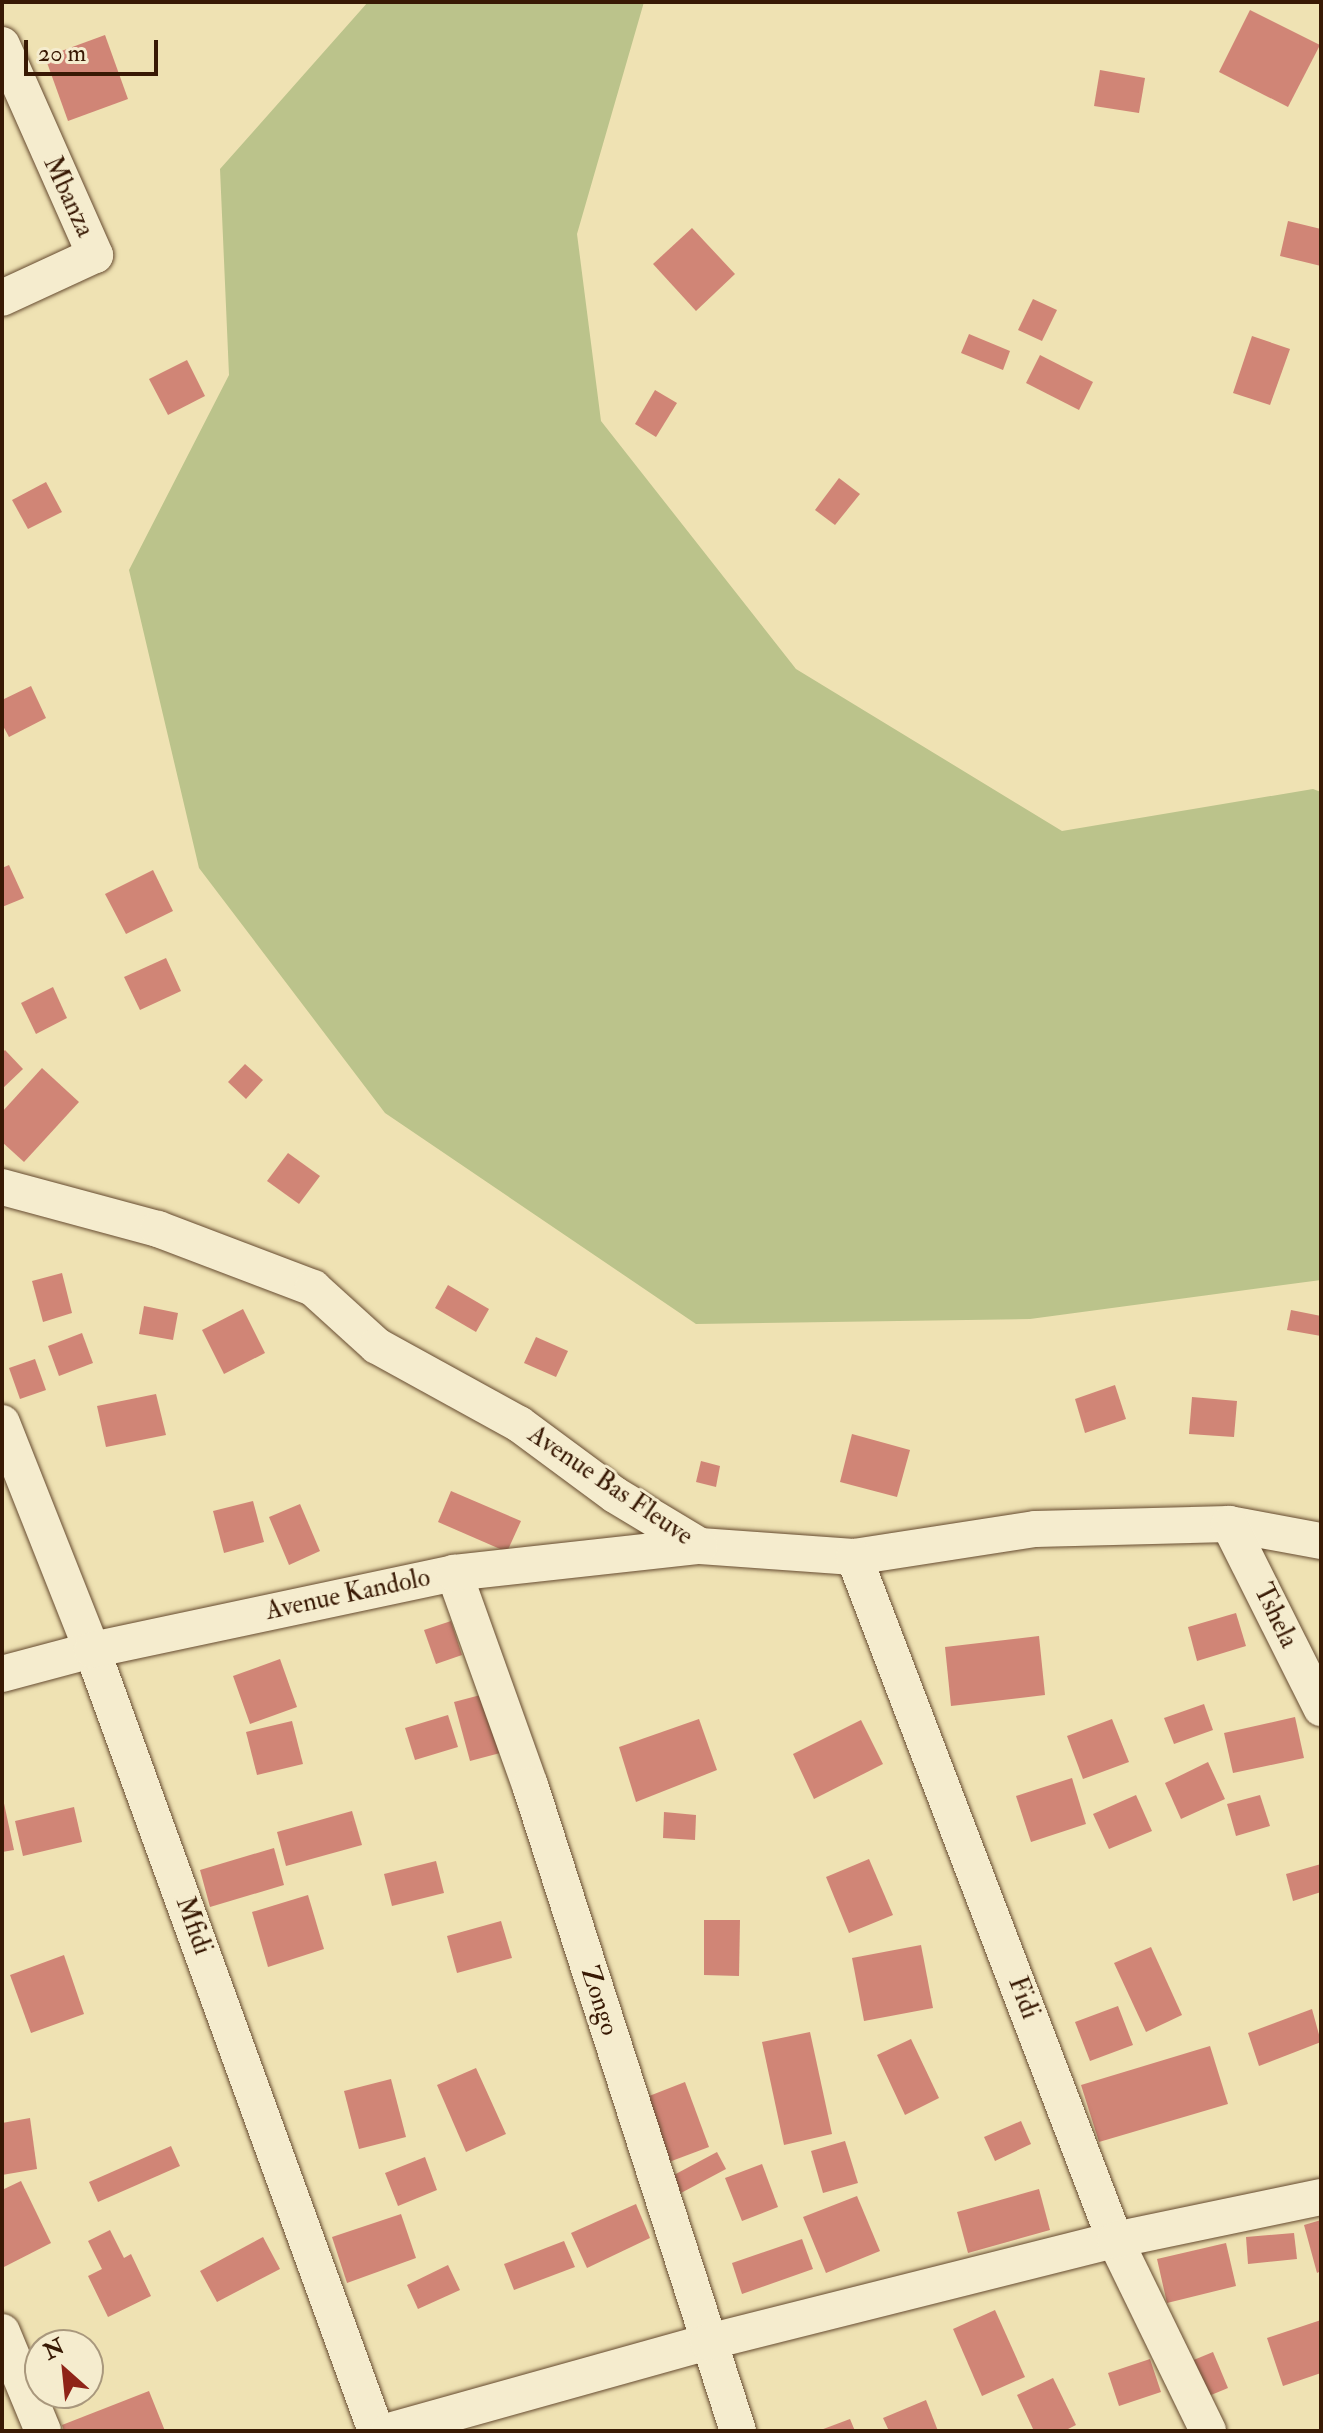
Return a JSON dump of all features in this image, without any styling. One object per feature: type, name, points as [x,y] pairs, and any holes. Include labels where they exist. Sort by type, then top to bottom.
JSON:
[{"type":"street","name":"Mbanza","points":[[2,45],[95,255],[2,298]]},
{"type":"street","name":"Avenue Bas Fleuve","points":[[2,1187],[158,1229],[313,1288],[377,1346],[519,1424],[615,1495],[700,1546],[854,1557],[1035,1529],[1229,1524],[1321,1541]]},
{"type":"street","name":"Mfidi","points":[[2,1423],[92,1650],[376,2431]]},
{"type":"street","name":"Tshela","points":[[1229,1524],[1321,1708]]},
{"type":"street","name":"Avenue Kandolo","points":[[2,1674],[92,1650],[454,1573],[700,1546]]},
{"type":"street","name":"Fidi","points":[[854,1557],[1115,2240],[1208,2431]]},
{"type":"street","name":"Zongo","points":[[454,1573],[530,1785],[738,2431]]},
{"type":"street","points":[[389,2431],[708,2342],[1115,2240],[1321,2197]]},
{"type":"street","points":[[2,2332],[43,2431]]},
{"type":"green space","points":[[368,2],[644,2],[577,234],[601,421],[796,669],[1062,831],[1313,789],[1321,792],[1321,1280],[1030,1319],[696,1324],[385,1113],[199,868],[129,570],[229,375],[220,169]]},
{"type":"building","points":[[1250,10],[1320,45],[1288,107],[1219,72]]},
{"type":"building","points":[[105,35],[128,99],[68,121],[45,57]]},
{"type":"building","points":[[1100,70],[1145,78],[1139,113],[1094,106]]},
{"type":"building","points":[[1288,221],[1321,229],[1321,266],[1280,256]]},
{"type":"building","points":[[692,228],[735,274],[696,311],[653,264]]},
{"type":"building","points":[[1033,299],[1057,310],[1042,341],[1018,330]]},
{"type":"building","points":[[969,334],[1010,351],[1003,370],[961,353]]},
{"type":"building","points":[[1252,336],[1290,349],[1270,405],[1233,393]]},
{"type":"building","points":[[1040,355],[1093,382],[1079,410],[1026,383]]},
{"type":"building","points":[[187,360],[205,396],[168,415],[149,379]]},
{"type":"building","points":[[655,390],[677,403],[656,437],[635,424]]},
{"type":"building","points":[[839,478],[860,494],[835,525],[815,510]]},
{"type":"building","points":[[46,482],[62,512],[28,529],[12,500]]},
{"type":"building","points":[[31,686],[46,718],[9,737],[2,724],[2,700]]},
{"type":"building","points":[[9,865],[24,898],[2,907],[2,868]]},
{"type":"building","points":[[153,870],[173,911],[126,934],[105,894]]},
{"type":"building","points":[[166,958],[181,991],[140,1010],[124,977]]},
{"type":"building","points":[[53,987],[67,1018],[36,1034],[21,1003]]},
{"type":"building","points":[[5,1050],[23,1069],[2,1089],[2,1053]]},
{"type":"building","points":[[245,1064],[263,1080],[246,1099],[228,1082]]},
{"type":"building","points":[[42,1068],[79,1102],[24,1162],[2,1142],[2,1112]]},
{"type":"building","points":[[288,1153],[320,1176],[299,1204],[267,1181]]},
{"type":"building","points":[[62,1273],[72,1313],[43,1322],[32,1281]]},
{"type":"building","points":[[448,1285],[489,1309],[476,1332],[435,1308]]},
{"type":"building","points":[[144,1306],[178,1313],[173,1340],[139,1334]]},
{"type":"building","points":[[243,1309],[265,1353],[224,1374],[202,1330]]},
{"type":"building","points":[[1291,1310],[1321,1316],[1321,1336],[1287,1330]]},
{"type":"building","points":[[82,1333],[93,1363],[59,1376],[48,1346]]},
{"type":"building","points":[[536,1337],[568,1351],[556,1377],[524,1363]]},
{"type":"building","points":[[35,1359],[46,1390],[20,1399],[9,1368]]},
{"type":"building","points":[[1115,1385],[1126,1419],[1085,1433],[1075,1399]]},
{"type":"building","points":[[156,1394],[166,1435],[106,1447],[97,1406]]},
{"type":"building","points":[[1192,1397],[1237,1401],[1234,1437],[1189,1434]]},
{"type":"building","points":[[852,1434],[910,1450],[897,1497],[840,1482]]},
{"type":"building","points":[[701,1461],[720,1466],[716,1487],[696,1482]]},
{"type":"building","points":[[451,1491],[521,1521],[507,1552],[438,1522]]},
{"type":"building","points":[[253,1501],[264,1542],[224,1553],[213,1511]]},
{"type":"building","points":[[300,1504],[320,1551],[289,1565],[269,1517]]},
{"type":"building","points":[[1236,1613],[1246,1646],[1197,1661],[1188,1627]]},
{"type":"building","points":[[451,1621],[462,1655],[436,1664],[424,1630]]},
{"type":"building","points":[[1039,1636],[1045,1695],[951,1706],[945,1647]]},
{"type":"building","points":[[280,1659],[297,1707],[250,1724],[233,1676]]},
{"type":"building","points":[[488,1693],[504,1752],[470,1761],[454,1702]]},
{"type":"building","points":[[1204,1704],[1213,1730],[1174,1744],[1164,1718]]},
{"type":"building","points":[[448,1715],[458,1747],[415,1760],[405,1728]]},
{"type":"building","points":[[1295,1717],[1304,1758],[1233,1773],[1224,1733]]},
{"type":"building","points":[[699,1719],[717,1770],[636,1802],[619,1747]]},
{"type":"building","points":[[1112,1719],[1129,1762],[1083,1779],[1067,1736]]},
{"type":"building","points":[[861,1720],[883,1764],[814,1799],[793,1754]]},
{"type":"building","points":[[292,1721],[303,1764],[257,1775],[246,1732]]},
{"type":"building","points":[[1208,1762],[1225,1799],[1181,1819],[1165,1783]]},
{"type":"building","points":[[1072,1778],[1086,1824],[1031,1842],[1016,1796]]},
{"type":"building","points":[[2,1794],[14,1850],[2,1852]]},
{"type":"building","points":[[1136,1795],[1152,1831],[1109,1849],[1093,1814]]},
{"type":"building","points":[[1260,1795],[1270,1826],[1236,1836],[1227,1804]]},
{"type":"building","points":[[74,1807],[82,1842],[23,1856],[15,1821]]},
{"type":"building","points":[[352,1811],[362,1845],[286,1866],[277,1832]]},
{"type":"building","points":[[664,1812],[696,1815],[695,1840],[663,1838]]},
{"type":"building","points":[[274,1848],[284,1885],[210,1907],[200,1870]]},
{"type":"building","points":[[869,1859],[893,1915],[849,1933],[826,1877]]},
{"type":"building","points":[[436,1861],[444,1893],[392,1906],[384,1874]]},
{"type":"building","points":[[1321,1864],[1321,1892],[1293,1901],[1286,1874]]},
{"type":"building","points":[[308,1895],[324,1949],[268,1967],[252,1912]]},
{"type":"building","points":[[704,1920],[740,1920],[739,1976],[704,1975]]},
{"type":"building","points":[[501,1921],[512,1958],[457,1973],[447,1936]]},
{"type":"building","points":[[921,1945],[933,2008],[864,2021],[852,1958]]},
{"type":"building","points":[[1151,1947],[1182,2015],[1146,2032],[1114,1963]]},
{"type":"building","points":[[64,1955],[84,2014],[31,2033],[10,1975]]},
{"type":"building","points":[[1118,2006],[1133,2045],[1090,2061],[1075,2022]]},
{"type":"building","points":[[1312,2009],[1321,2042],[1259,2066],[1248,2033]]},
{"type":"building","points":[[810,2032],[832,2134],[784,2145],[762,2042]]},
{"type":"building","points":[[911,2039],[939,2098],[905,2115],[877,2055]]},
{"type":"building","points":[[1210,2046],[1228,2104],[1099,2142],[1081,2085]]},
{"type":"building","points":[[476,2068],[506,2134],[466,2152],[437,2085]]},
{"type":"building","points":[[391,2079],[406,2137],[359,2149],[344,2091]]},
{"type":"building","points":[[685,2082],[709,2147],[669,2162],[644,2098]]},
{"type":"building","points":[[30,2118],[37,2169],[2,2175],[2,2123]]},
{"type":"building","points":[[1021,2121],[1031,2144],[995,2161],[984,2137]]},
{"type":"building","points":[[845,2141],[858,2183],[823,2193],[811,2151]]},
{"type":"building","points":[[171,2146],[180,2166],[98,2202],[89,2182]]},
{"type":"building","points":[[717,2152],[726,2169],[681,2193],[672,2176]]},
{"type":"building","points":[[425,2157],[437,2190],[398,2206],[385,2173]]},
{"type":"building","points":[[762,2164],[778,2207],[742,2221],[725,2178]]},
{"type":"building","points":[[21,2181],[51,2243],[2,2268],[2,2190]]},
{"type":"building","points":[[1039,2189],[1050,2230],[968,2253],[957,2212]]},
{"type":"building","points":[[857,2196],[880,2251],[826,2273],[803,2217]]},
{"type":"building","points":[[636,2204],[650,2238],[587,2268],[571,2233]]},
{"type":"building","points":[[401,2214],[416,2258],[347,2283],[332,2237]]},
{"type":"building","points":[[1321,2220],[1321,2271],[1317,2273],[1304,2225]]},
{"type":"building","points":[[110,2230],[124,2258],[131,2254],[151,2296],[108,2317],[88,2276],[102,2269],[88,2241]]},
{"type":"building","points":[[1294,2233],[1297,2259],[1248,2264],[1246,2237]]},
{"type":"building","points":[[263,2237],[280,2269],[217,2302],[200,2271]]},
{"type":"building","points":[[802,2239],[813,2269],[742,2294],[732,2263]]},
{"type":"building","points":[[564,2241],[575,2267],[514,2290],[504,2264]]},
{"type":"building","points":[[1226,2243],[1236,2286],[1167,2303],[1157,2259]]},
{"type":"building","points":[[448,2265],[460,2290],[418,2309],[407,2285]]},
{"type":"building","points":[[995,2310],[1025,2377],[982,2396],[953,2329]]},
{"type":"building","points":[[1321,2320],[1321,2373],[1283,2386],[1267,2338]]},
{"type":"building","points":[[1213,2352],[1228,2388],[1199,2400],[1184,2364]]},
{"type":"building","points":[[1150,2359],[1161,2392],[1119,2406],[1108,2373]]},
{"type":"building","points":[[1053,2378],[1076,2425],[1064,2431],[1034,2431],[1017,2395]]},
{"type":"building","points":[[149,2391],[165,2431],[64,2431],[62,2425]]},
{"type":"building","points":[[926,2400],[938,2431],[889,2431],[883,2418]]},
{"type":"building","points":[[850,2419],[855,2431],[818,2431]]}]
